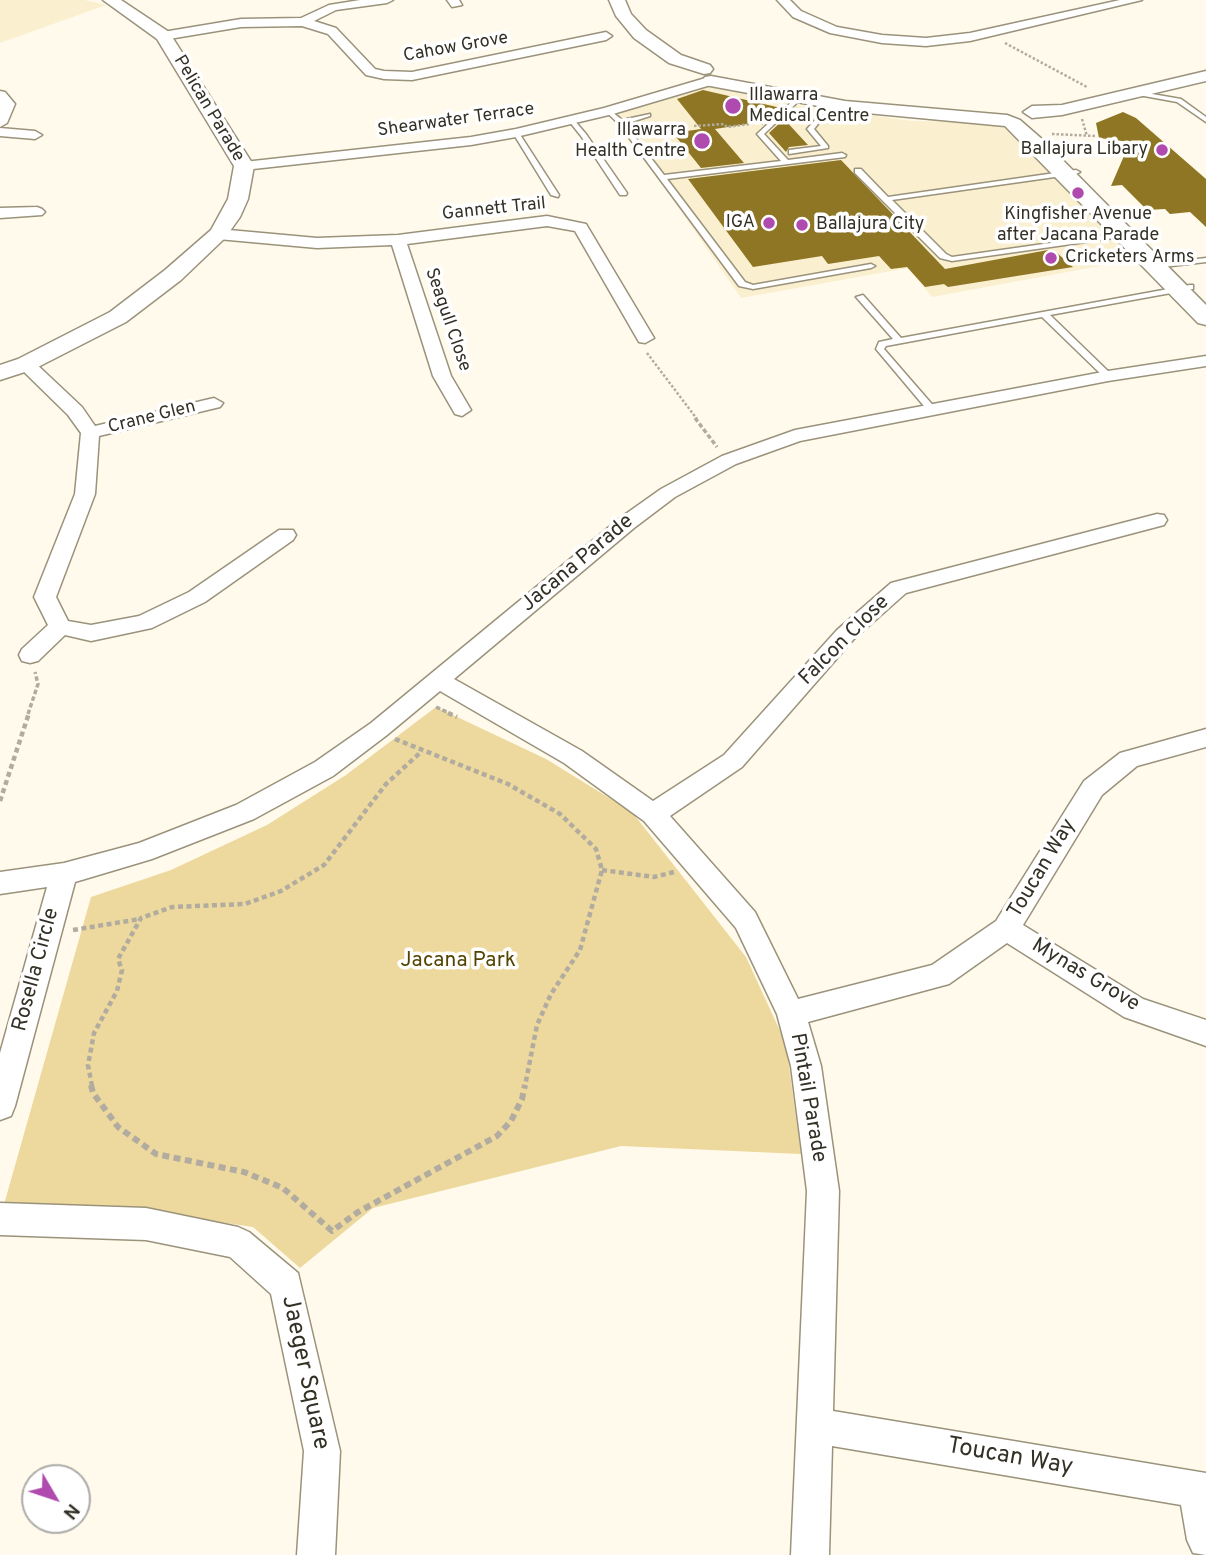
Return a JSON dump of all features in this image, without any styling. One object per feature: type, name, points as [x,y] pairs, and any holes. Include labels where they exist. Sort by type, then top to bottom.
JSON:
[{"type":"street","name":"Pelican Parade","points":[[0,373],[26,364],[118,317],[173,275],[218,234],[238,199],[244,166],[163,36],[111,0]]},
{"type":"street","points":[[303,22],[333,7],[387,0]]},
{"type":"street","points":[[617,0],[624,16],[640,34],[705,76],[755,89],[866,109],[1042,124],[1062,110],[1206,76]]},
{"type":"street","points":[[783,0],[797,14],[812,22],[859,36],[926,41],[987,33],[1114,2],[1136,0]]},
{"type":"street","name":"Cahow Grove","points":[[163,36],[241,23],[303,22],[332,31],[371,72],[412,76],[606,36]]},
{"type":"street","name":"Shearwater Terrace","points":[[244,166],[445,144],[516,133],[608,111],[705,76]]},
{"type":"street","points":[[0,96],[8,104],[0,122]]},
{"type":"street","points":[[1008,119],[1070,173],[1183,288],[1206,318]]},
{"type":"street","points":[[1042,124],[1045,138],[1070,173]]},
{"type":"street","points":[[0,132],[35,135]]},
{"type":"street","points":[[0,213],[37,212]]},
{"type":"street","name":"Gannett Trail","points":[[218,234],[317,243],[398,240],[547,221],[581,227],[645,338]]},
{"type":"street","name":"Seagull Close","points":[[398,240],[442,376],[462,410]]},
{"type":"street","points":[[1183,288],[1206,304]]},
{"type":"street","name":"Jacana Parade","points":[[0,883],[64,874],[143,852],[245,813],[324,769],[406,708],[626,523],[668,493],[729,460],[794,436],[1206,360]]},
{"type":"street","points":[[26,364],[75,411],[90,433],[85,494],[45,597],[60,627]]},
{"type":"street","name":"Crane Glen","points":[[90,433],[214,403]]},
{"type":"street","name":"Falcon Close","points":[[653,814],[733,761],[845,635],[899,588],[1157,520]]},
{"type":"street","points":[[60,627],[91,633],[144,623],[197,597],[286,535]]},
{"type":"street","points":[[30,654],[60,627]]},
{"type":"street","name":"Pintail Parade","points":[[439,680],[573,757],[653,814],[746,920],[790,1014],[806,1066],[823,1191],[810,1555]]},
{"type":"street","name":"Toucan Way","points":[[790,1014],[939,975],[1006,929],[1093,788],[1129,759],[1206,738]]},
{"type":"street","name":"Rosella Circle","points":[[0,1106],[64,874]]},
{"type":"street","name":"Mynas Grove","points":[[1006,929],[1134,1008],[1206,1033]]},
{"type":"street","name":"Jaeger Square","points":[[0,1219],[146,1224],[238,1243],[286,1285],[322,1451],[316,1555]]},
{"type":"street","name":"Toucan Way","points":[[813,1425],[1201,1490]]},
{"type":"street","points":[[1201,1490],[1206,1541]]},
{"type":"lane","points":[[1135,93],[1179,100],[1206,120]]},
{"type":"lane","points":[[762,132],[799,98]]},
{"type":"lane","points":[[608,111],[621,123],[742,284],[753,287],[871,266]]},
{"type":"lane","points":[[621,123],[648,115]]},
{"type":"lane","points":[[762,132],[783,153],[826,147],[810,130],[817,120]]},
{"type":"lane","points":[[572,121],[623,193]]},
{"type":"lane","points":[[762,132],[785,161]]},
{"type":"lane","points":[[516,133],[555,195]]},
{"type":"lane","points":[[661,178],[842,155]]},
{"type":"lane","points":[[858,171],[943,257],[951,259],[1128,233]]},
{"type":"lane","points":[[886,199],[1070,173]]},
{"type":"lane","points":[[1161,266],[1206,260]]},
{"type":"lane","points":[[932,410],[880,349],[882,344],[1183,288]]},
{"type":"lane","points":[[860,297],[899,341]]},
{"type":"lane","points":[[1044,314],[1108,376]]},
{"type":"path","points":[[987,33],[1110,99]]},
{"type":"path","points":[[694,126],[724,124],[727,127],[752,124],[762,132]]},
{"type":"path","points":[[1042,124],[1097,136]]},
{"type":"path","points":[[1042,124],[1056,141]]},
{"type":"path","points":[[645,338],[647,354],[729,460]]},
{"type":"path","points":[[0,801],[38,684],[30,654]]},
{"type":"path","points":[[406,708],[417,715],[436,707],[460,718]]},
{"type":"path","points":[[141,918],[118,959],[122,970],[117,991],[94,1033],[88,1065],[93,1093],[118,1126],[156,1154],[244,1172],[283,1188],[332,1231],[358,1212],[497,1136],[511,1121],[522,1099],[537,1025],[551,994],[580,950],[602,870],[596,849],[560,814],[508,784],[405,745],[379,729]]},
{"type":"path","points":[[47,934],[141,918],[172,907],[245,904],[281,891],[324,865],[386,784],[422,751]]},
{"type":"path","points":[[602,870],[654,877],[678,871],[670,862]]},
{"type":"shaded area","points":[[0,0],[85,0],[106,5],[0,43]]},
{"type":"shaded area","points":[[698,85],[725,85],[789,104],[912,121],[1002,122],[1143,258],[932,297],[908,268],[741,298],[614,114]]},
{"type":"green space","name":"Jacana Park","points":[[436,707],[546,759],[632,812],[746,957],[786,1044],[801,1154],[621,1146],[373,1208],[300,1268],[253,1227],[147,1211],[3,1208],[91,897],[171,870],[267,825],[346,775]]},
{"type":"building","points":[[703,90],[781,108],[762,125],[760,122],[715,129],[744,163],[701,168],[673,133],[701,129],[677,99]]},
{"type":"building","points":[[1123,112],[1136,118],[1206,179],[1206,227],[1190,212],[1170,214],[1165,209],[1147,210],[1122,185],[1111,186],[1130,142],[1099,138],[1096,123]]},
{"type":"building","points":[[784,119],[808,145],[789,147],[786,152],[769,133]]},
{"type":"building","name":"Ballajura City","points":[[841,160],[945,269],[1048,250],[1057,253],[1073,267],[948,287],[944,284],[925,287],[907,267],[891,269],[879,256],[828,264],[822,256],[753,267],[688,179]]},
{"type":"place","name":"Illawarra Medical Centre","points":[[733,106]]},
{"type":"place","name":"Illawarra Health Centre","points":[[702,141]]},
{"type":"place","name":"Ballajura Libary","points":[[1162,150]]},
{"type":"place","name":"Kingfisher Avenue after Jacana Parade","points":[[1078,193]]},
{"type":"place","name":"IGA","points":[[769,223]]},
{"type":"place","name":"Ballajura City","points":[[802,225]]},
{"type":"place","name":"Cricketers Arms","points":[[1051,258]]}]
